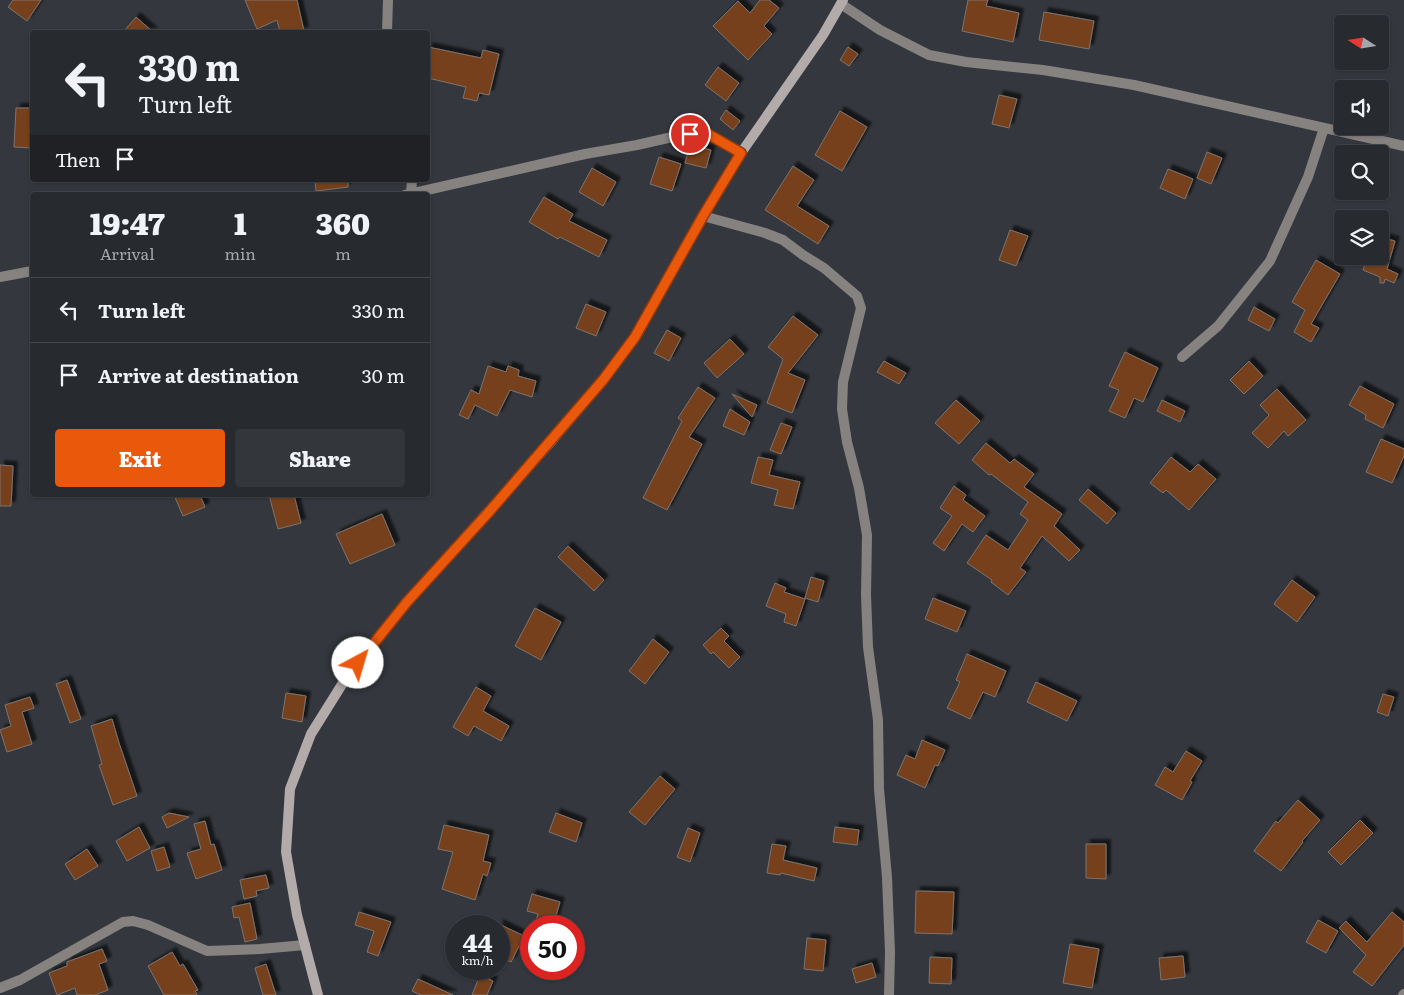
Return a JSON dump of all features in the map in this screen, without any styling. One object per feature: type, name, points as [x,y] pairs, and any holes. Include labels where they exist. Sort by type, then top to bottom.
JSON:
[{"type":"main road","points":[[318,995],[297,915],[286,852],[290,789],[311,734],[346,678],[407,602],[518,479],[603,380],[635,337],[741,153],[823,35],[842,2]]},
{"type":"street","points":[[386,30],[388,0]]},
{"type":"street","points":[[842,2],[880,30],[929,55],[959,61],[1043,70],[1134,85],[1404,146]]},
{"type":"street","points":[[1182,357],[1218,326],[1270,261],[1308,177],[1324,128]]},
{"type":"street","points":[[417,192],[585,154],[690,134],[708,134],[741,153]]},
{"type":"street","points":[[703,216],[765,233],[783,240],[824,268],[857,296],[861,308],[843,382],[842,409],[847,442],[859,488],[867,535],[866,595],[868,648],[878,720],[879,788],[887,877],[890,952],[889,995]]},
{"type":"street","points":[[0,277],[30,271]]},
{"type":"street","points":[[0,988],[20,980],[123,922],[133,921],[148,925],[207,950],[260,949],[305,945]]},
{"type":"building","points":[[13,0],[41,0],[27,21],[8,7]]},
{"type":"building","points":[[245,0],[297,0],[304,30],[280,30],[277,20],[257,29]]},
{"type":"building","points":[[760,0],[769,0],[779,8],[764,26],[772,34],[748,60],[713,26],[738,1],[750,13]]},
{"type":"building","points":[[968,0],[988,0],[986,6],[1019,13],[1013,42],[962,31]]},
{"type":"building","points":[[1044,12],[1094,21],[1089,49],[1039,40]]},
{"type":"building","points":[[136,17],[151,30],[125,30]]},
{"type":"building","points":[[430,47],[481,58],[483,50],[499,54],[489,95],[479,93],[477,101],[463,98],[466,87],[430,78]]},
{"type":"building","points":[[848,47],[858,54],[849,66],[840,60]]},
{"type":"building","points":[[718,67],[739,83],[726,101],[705,85]]},
{"type":"building","points":[[999,95],[1017,99],[1009,128],[992,124]]},
{"type":"building","points":[[16,108],[30,108],[30,148],[14,147]]},
{"type":"building","points":[[726,110],[740,121],[733,130],[720,119]]},
{"type":"building","points":[[840,111],[867,127],[842,171],[815,155]]},
{"type":"building","points":[[690,145],[711,150],[706,168],[685,163]]},
{"type":"building","points":[[1207,152],[1222,158],[1211,184],[1197,178]]},
{"type":"building","points":[[659,157],[681,164],[672,191],[650,184]]},
{"type":"building","points":[[793,166],[814,180],[797,206],[829,226],[818,244],[765,210]]},
{"type":"building","points":[[592,168],[616,182],[603,206],[579,192]]},
{"type":"building","points":[[1168,169],[1193,179],[1185,199],[1160,188]]},
{"type":"building","points":[[315,182],[348,182],[348,187],[316,191]]},
{"type":"building","points":[[544,197],[573,214],[569,221],[607,240],[599,257],[560,237],[558,239],[529,222]]},
{"type":"building","points":[[1010,230],[1028,236],[1016,266],[999,260]]},
{"type":"building","points":[[1389,239],[1395,241],[1389,262]]},
{"type":"building","points":[[1316,260],[1340,274],[1311,324],[1319,328],[1311,342],[1294,332],[1305,310],[1292,302]]},
{"type":"building","points":[[1365,265],[1388,265],[1387,269],[1398,274],[1394,283],[1385,279],[1384,283],[1380,283],[1380,277],[1363,270]]},
{"type":"building","points":[[586,304],[606,312],[596,336],[576,328]]},
{"type":"building","points":[[1254,307],[1275,319],[1269,331],[1248,320]]},
{"type":"building","points":[[793,316],[818,335],[788,373],[805,380],[792,413],[767,403],[783,359],[768,347]]},
{"type":"building","points":[[667,330],[681,338],[669,361],[654,353]]},
{"type":"building","points":[[730,339],[744,354],[717,378],[704,363]]},
{"type":"building","points":[[1125,352],[1158,368],[1143,402],[1134,398],[1125,418],[1109,411],[1119,390],[1109,386]]},
{"type":"building","points":[[884,361],[906,373],[899,384],[877,372]]},
{"type":"building","points":[[1249,361],[1263,376],[1244,394],[1230,380]]},
{"type":"building","points":[[488,366],[506,372],[508,366],[519,370],[518,376],[536,381],[532,397],[510,390],[497,416],[475,405],[468,419],[459,415],[471,390],[479,394]]},
{"type":"building","points":[[1360,386],[1394,404],[1383,428],[1365,419],[1366,415],[1349,405]]},
{"type":"building","points":[[698,387],[715,398],[689,437],[702,444],[667,510],[643,498],[682,421],[678,418]]},
{"type":"building","points":[[1277,389],[1306,420],[1288,436],[1284,431],[1268,448],[1252,433],[1269,415],[1260,405]]},
{"type":"building","points":[[732,394],[757,405],[752,417]]},
{"type":"building","points":[[956,400],[980,421],[959,444],[935,423]]},
{"type":"building","points":[[1162,400],[1185,411],[1180,422],[1157,411]]},
{"type":"building","points":[[730,409],[750,422],[744,435],[723,426]]},
{"type":"building","points":[[781,423],[792,427],[781,454],[770,450]]},
{"type":"building","points":[[1381,439],[1404,449],[1404,456],[1392,483],[1366,472]]},
{"type":"building","points":[[986,443],[1010,463],[1014,459],[1034,474],[1024,487],[1062,514],[1054,526],[1080,550],[1069,561],[1042,536],[1020,568],[1026,572],[1008,595],[991,582],[992,580],[967,563],[986,535],[1008,550],[1028,520],[1020,514],[1028,502],[991,474],[989,475],[972,460]]},
{"type":"building","points":[[758,457],[773,460],[769,475],[800,482],[793,509],[774,505],[778,490],[751,483]]},
{"type":"building","points":[[1171,457],[1190,472],[1198,464],[1216,479],[1189,510],[1166,490],[1163,493],[1150,483]]},
{"type":"building","points":[[0,465],[13,466],[11,506],[0,506]]},
{"type":"building","points":[[954,486],[966,495],[963,500],[985,516],[973,532],[962,524],[944,551],[933,543],[952,516],[940,508]]},
{"type":"building","points":[[1088,489],[1116,513],[1107,524],[1079,500]]},
{"type":"building","points":[[175,497],[201,497],[205,507],[183,516]]},
{"type":"building","points":[[270,497],[294,497],[301,523],[278,529]]},
{"type":"building","points":[[382,514],[395,545],[350,564],[336,534]]},
{"type":"building","points":[[568,546],[604,580],[594,591],[558,557]]},
{"type":"building","points":[[811,577],[824,581],[818,602],[805,598]]},
{"type":"building","points":[[1292,580],[1315,597],[1297,622],[1274,604]]},
{"type":"building","points":[[775,583],[786,588],[784,592],[805,599],[796,626],[784,622],[786,614],[766,606]]},
{"type":"building","points":[[933,598],[966,611],[957,632],[925,619]]},
{"type":"building","points":[[535,608],[561,622],[541,660],[515,646]]},
{"type":"building","points":[[721,628],[729,636],[724,641],[740,657],[729,668],[703,645]]},
{"type":"building","points":[[653,639],[669,652],[645,684],[629,671]]},
{"type":"building","points":[[967,654],[1006,671],[995,697],[983,692],[970,719],[947,708],[960,682],[956,680]]},
{"type":"building","points":[[67,680],[81,719],[70,723],[56,684]]},
{"type":"building","points":[[1036,682],[1077,701],[1067,721],[1027,702]]},
{"type":"building","points":[[476,687],[491,696],[483,711],[509,726],[501,741],[474,726],[468,736],[453,727]]},
{"type":"building","points":[[286,693],[306,696],[302,722],[282,718]]},
{"type":"building","points":[[1383,694],[1394,697],[1388,716],[1377,712]]},
{"type":"building","points":[[30,697],[34,708],[22,712],[32,744],[7,752],[0,730],[11,726],[5,705]]},
{"type":"building","points":[[112,719],[137,796],[113,805],[99,765],[102,764],[91,726]]},
{"type":"building","points":[[922,740],[945,750],[938,766],[935,765],[925,788],[897,775],[906,755],[915,759]]},
{"type":"building","points":[[1186,751],[1202,761],[1190,781],[1192,782],[1182,800],[1155,785],[1165,767],[1173,772]]},
{"type":"building","points":[[660,776],[675,789],[645,825],[629,812]]},
{"type":"building","points":[[1298,800],[1320,820],[1302,841],[1281,871],[1254,851],[1276,821],[1278,823]]},
{"type":"building","points":[[169,813],[189,817],[167,828],[162,817]]},
{"type":"building","points":[[556,813],[582,823],[576,842],[549,832]]},
{"type":"building","points":[[1360,820],[1373,833],[1341,865],[1328,852]]},
{"type":"building","points":[[205,821],[211,845],[214,844],[222,870],[196,879],[187,853],[201,849],[194,824]]},
{"type":"building","points":[[444,825],[489,835],[483,861],[491,863],[487,876],[483,874],[475,900],[442,889],[453,852],[438,849]]},
{"type":"building","points":[[139,827],[150,848],[127,861],[116,841]]},
{"type":"building","points":[[835,827],[859,830],[857,845],[833,842]]},
{"type":"building","points":[[688,828],[700,833],[690,862],[677,857]]},
{"type":"building","points":[[772,844],[786,846],[783,860],[817,868],[814,881],[781,873],[780,875],[767,873]]},
{"type":"building","points":[[1086,844],[1106,844],[1106,879],[1086,878]]},
{"type":"building","points":[[164,847],[170,867],[157,871],[151,851]]},
{"type":"building","points":[[87,849],[98,866],[75,880],[65,864]]},
{"type":"building","points":[[266,875],[269,888],[256,891],[257,896],[244,899],[240,880]]},
{"type":"building","points":[[916,891],[954,892],[952,934],[915,933]]},
{"type":"building","points":[[532,894],[560,902],[556,915],[538,915],[527,911]]},
{"type":"building","points":[[250,903],[257,939],[245,942],[239,917],[234,918],[232,907]]},
{"type":"building","points":[[359,912],[391,922],[378,956],[367,952],[374,931],[355,925]]},
{"type":"building","points":[[1392,912],[1404,922],[1404,945],[1372,986],[1353,972],[1366,955],[1339,928],[1346,921],[1367,942]]},
{"type":"building","points":[[1318,920],[1338,931],[1326,953],[1306,942]]},
{"type":"building","points":[[510,929],[520,934],[520,944],[511,962]]},
{"type":"building","points":[[807,938],[826,940],[823,971],[804,969]]},
{"type":"building","points":[[1070,944],[1099,949],[1092,988],[1063,983]]},
{"type":"building","points":[[102,949],[107,961],[99,964],[108,990],[95,995],[77,995],[75,988],[57,995],[49,973],[67,966],[67,962]]},
{"type":"building","points":[[172,952],[180,966],[183,964],[198,990],[195,991],[197,995],[164,995],[148,966]]},
{"type":"building","points":[[1183,956],[1185,977],[1161,980],[1159,958]]},
{"type":"building","points":[[930,957],[952,958],[951,984],[929,983]]},
{"type":"building","points":[[872,963],[876,977],[856,983],[852,969]]},
{"type":"building","points":[[266,964],[276,995],[263,995],[255,968]]},
{"type":"building","points":[[418,979],[453,995],[421,995],[412,991]]},
{"type":"building","points":[[478,980],[493,981],[487,995],[472,995]]},
{"type":"route","points":[[358,663],[407,602],[559,432],[603,380],[635,337],[741,153],[708,134],[699,132],[690,134]]}]
